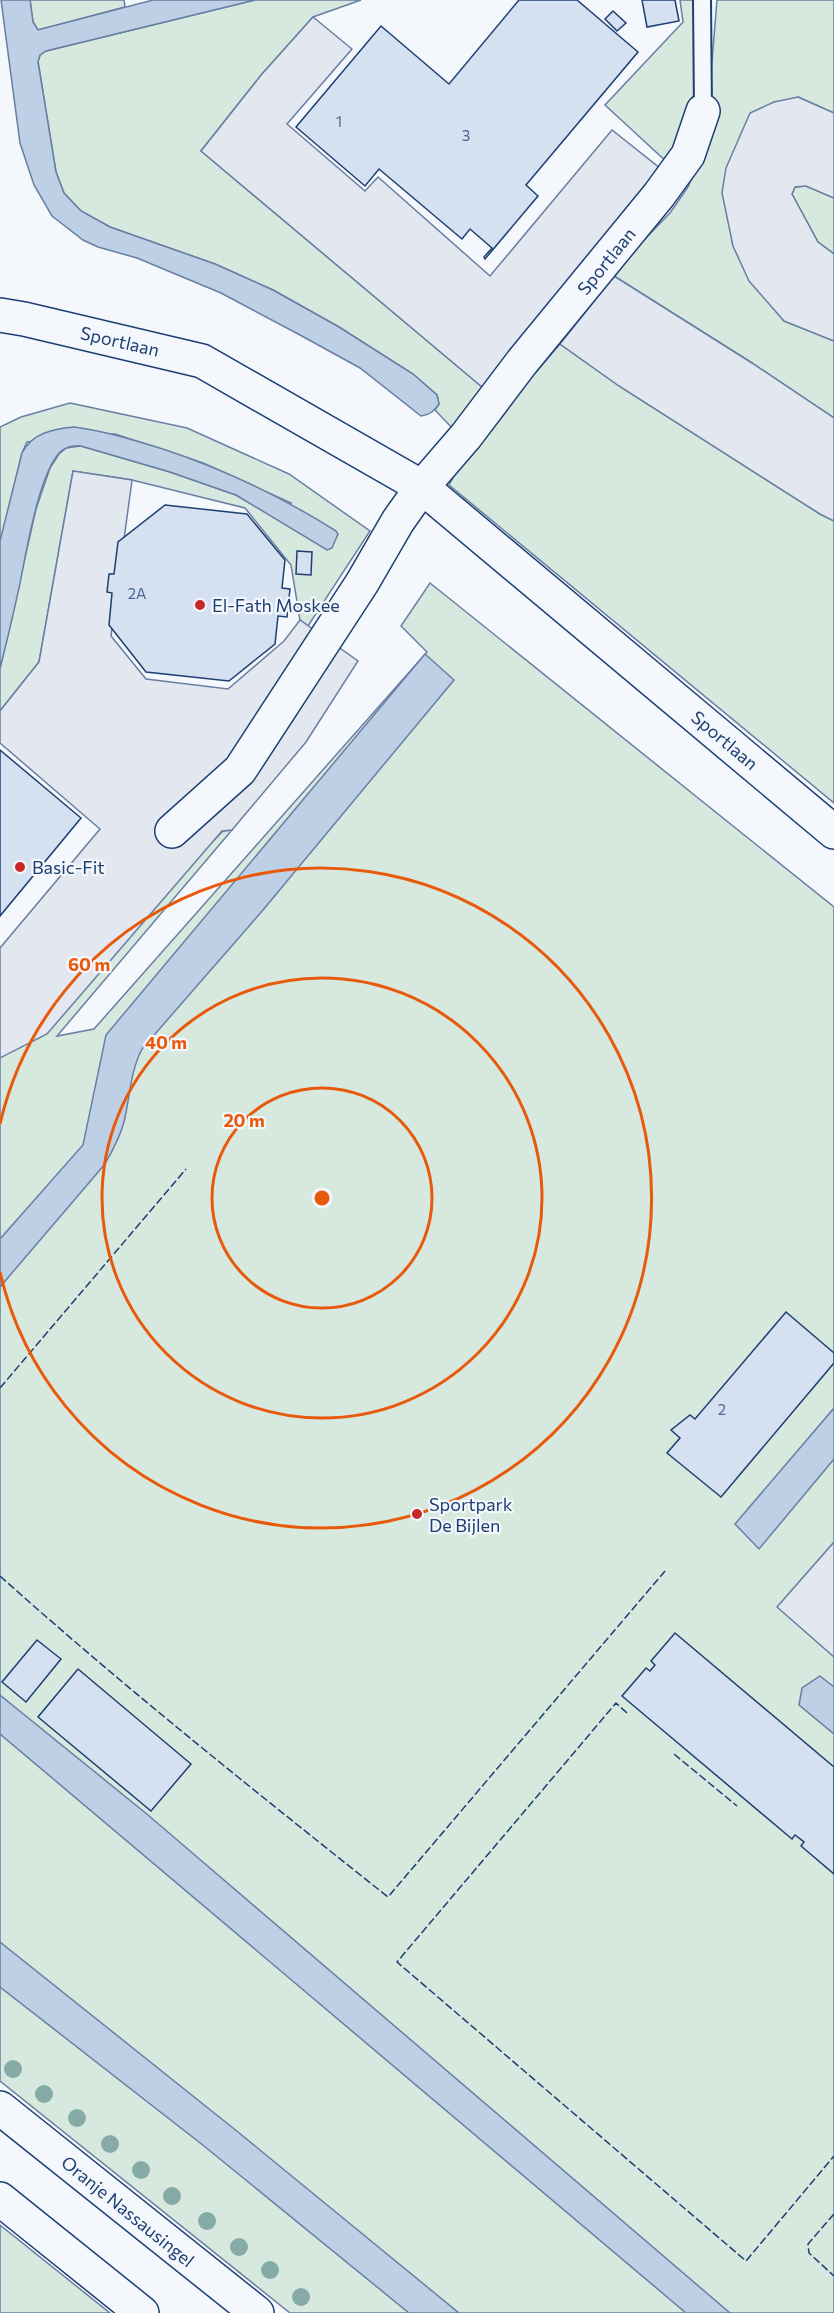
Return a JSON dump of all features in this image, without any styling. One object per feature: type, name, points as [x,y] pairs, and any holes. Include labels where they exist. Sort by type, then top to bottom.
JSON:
[{"type":"street","name":"Sportlaan","points":[[172,831],[240,770],[362,583],[398,521],[422,487],[466,436],[522,362],[659,195],[688,155],[704,111]]},
{"type":"street","name":"Sportlaan","points":[[0,315],[202,361],[422,487],[834,832]]},
{"type":"street","name":"Oranje Nassausingel","points":[[0,2108],[257,2313]]},
{"type":"street","points":[[0,2199],[142,2313]]},
{"type":"lane","name":"Sportlaan","points":[[702,0],[704,111]]},
{"type":"shaded area","points":[[30,0],[124,0],[125,7],[38,30],[33,22]]},
{"type":"shaded area","points":[[255,0],[361,0],[313,17],[262,74],[201,151],[488,392],[454,430],[435,410],[439,404],[437,395],[413,374],[339,327],[273,290],[215,264],[110,227],[81,211],[64,193],[56,172],[38,61],[40,55],[46,51]]},
{"type":"shaded area","points":[[680,0],[694,0],[695,105],[669,164],[605,105],[683,22]]},
{"type":"shaded area","points":[[717,0],[834,0],[834,113],[798,97],[729,222],[733,246],[784,321],[834,341],[834,418],[614,276],[670,213],[688,187],[705,147]]},
{"type":"shaded area","points":[[313,17],[352,49],[287,124],[365,191],[378,177],[490,276],[612,130],[661,169],[488,392],[201,151],[262,74]]},
{"type":"shaded area","points":[[798,97],[834,113],[834,198],[806,186],[795,187],[792,194],[818,242],[834,254],[834,341],[784,321],[749,281],[733,246],[722,193],[726,168],[750,113],[774,102]]},
{"type":"shaded area","points":[[806,186],[834,198],[834,254],[818,242],[792,194],[795,187]]},
{"type":"shaded area","points":[[614,276],[834,418],[834,521],[619,386],[560,344]]},
{"type":"shaded area","points":[[560,344],[619,386],[834,521],[834,803],[449,485],[469,450]]},
{"type":"shaded area","points":[[70,403],[187,428],[289,474],[370,531],[308,626],[300,620],[291,565],[245,508],[132,480],[73,471],[39,662],[0,711],[0,668],[36,509],[50,468],[66,448],[81,446],[170,472],[236,495],[269,514],[291,503],[203,463],[115,434],[27,442],[22,453],[0,544],[0,427],[21,417]]},
{"type":"shaded area","points":[[73,471],[132,480],[111,636],[146,679],[228,689],[284,641],[300,620],[358,661],[306,742],[232,830],[222,831],[47,1034],[0,1058],[0,948],[100,829],[0,743],[0,711],[39,662]]},
{"type":"shaded area","name":"Sportpark De Bijlen","points":[[430,583],[834,907],[834,2313],[290,2313],[0,2081],[0,1058],[223,831],[232,830],[57,1036],[94,1029],[427,652],[401,626]]},
{"type":"shaded area","points":[[834,1542],[834,1657],[777,1607]]},
{"type":"shaded area","points":[[0,2225],[110,2313],[0,2313]]},
{"type":"water","points":[[1,0],[30,0],[33,22],[38,30],[153,0],[255,0],[46,51],[40,55],[38,62],[56,172],[64,193],[81,211],[110,227],[215,264],[273,290],[339,327],[413,374],[437,395],[439,404],[435,409],[421,416],[360,368],[300,335],[221,293],[137,258],[98,247],[83,240],[52,216],[34,185],[20,143]]},
{"type":"water","points":[[74,427],[108,433],[163,449],[252,484],[336,531],[338,534],[332,548],[327,550],[236,495],[170,472],[81,446],[68,447],[60,452],[52,463],[39,496],[0,668],[0,541],[22,453],[31,441],[44,433]]},
{"type":"water","points":[[425,654],[454,680],[263,910],[142,1049],[133,1076],[122,1128],[105,1164],[0,1287],[0,1239],[83,1145],[106,1035]]},
{"type":"water","points":[[834,1408],[834,1459],[759,1549],[735,1524]]},
{"type":"water","points":[[820,1676],[834,1687],[834,1734],[799,1705],[802,1688]]},
{"type":"water","points":[[0,1695],[148,1815],[730,2313],[686,2313],[0,1734]]},
{"type":"water","points":[[0,1942],[238,2132],[459,2313],[409,2313],[204,2146],[0,1987]]},
{"type":"building","points":[[519,0],[577,0],[638,52],[526,185],[538,196],[485,259],[484,257],[492,248],[470,229],[462,239],[379,169],[365,186],[296,127],[381,26],[449,84]]},
{"type":"building","points":[[642,0],[675,0],[679,21],[647,27]]},
{"type":"building","points":[[613,11],[626,23],[617,31],[605,19]]},
{"type":"building","name":"El-Fath Moskee","points":[[165,505],[247,514],[285,560],[282,588],[290,589],[287,617],[278,616],[275,644],[229,681],[146,672],[109,625],[112,593],[107,592],[109,574],[114,574],[118,542]]},
{"type":"building","points":[[297,551],[312,552],[311,575],[296,574]]},
{"type":"building","name":"Basic-Fit","points":[[0,750],[81,818],[0,916]]},
{"type":"building","points":[[786,1312],[834,1353],[834,1363],[721,1497],[667,1453],[680,1438],[671,1430],[690,1415],[695,1419]]},
{"type":"building","points":[[675,1633],[834,1767],[834,1874],[801,1846],[804,1842],[795,1835],[792,1839],[622,1696],[646,1668],[650,1671],[655,1665],[651,1661]]},
{"type":"building","points":[[37,1640],[61,1659],[26,1702],[2,1682]]},
{"type":"building","points":[[78,1669],[191,1764],[151,1811],[38,1717]]},
{"type":"fence","points":[[0,1388],[186,1169]]},
{"type":"fence","points":[[0,1576],[143,1699],[388,1897],[665,1571]]},
{"type":"fence","points":[[627,1713],[616,1703],[397,1962],[746,2261],[834,2156]]},
{"type":"fence","points":[[674,1754],[737,1806]]},
{"type":"fence","points":[[834,2214],[808,2244],[809,2253],[834,2276]]},
{"type":"place","name":"El-Fath Moskee","points":[[200,605]]},
{"type":"place","name":"Basic-Fit","points":[[20,867]]},
{"type":"place","name":"Sportpark De Bijlen","points":[[417,1514]]}]
